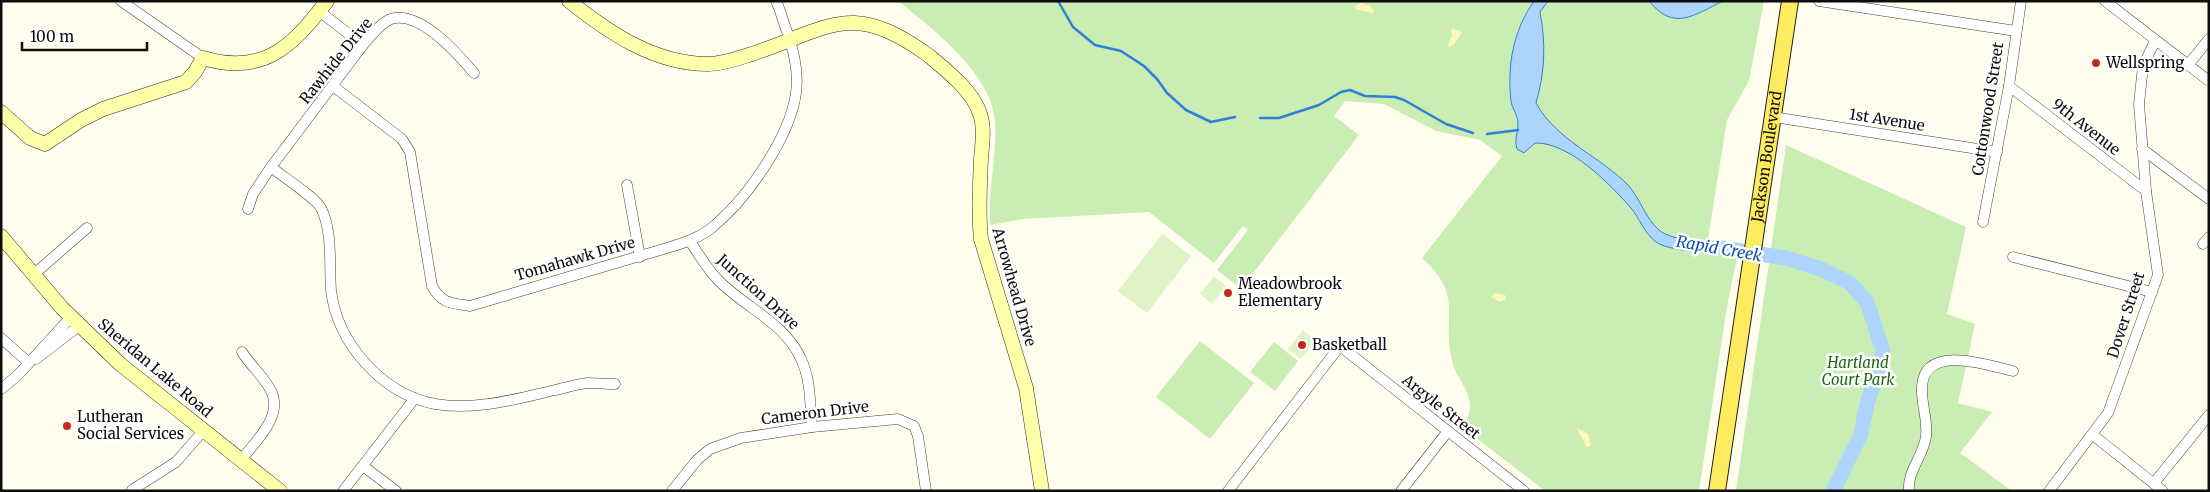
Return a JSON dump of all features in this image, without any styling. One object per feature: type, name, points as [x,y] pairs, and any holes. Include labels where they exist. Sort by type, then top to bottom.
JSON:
[{"type":"main road","name":"Jackson Boulevard","points":[[1717,491],[1790,1]]},
{"type":"street","points":[[121,1],[203,58],[240,64],[264,60],[290,45],[323,6],[363,45]]},
{"type":"street","name":"Arrowhead Drive","points":[[569,1],[591,18],[642,49],[690,63],[710,64],[738,58],[833,20],[860,19],[882,23],[902,33],[965,91],[980,114],[983,132],[979,215],[981,239],[1026,388],[1042,491]]},
{"type":"street","name":"Tomahawk Drive","points":[[333,86],[402,138],[410,152],[432,286],[438,297],[449,303],[470,306],[640,257],[690,240],[715,225],[744,193],[767,163],[783,136],[796,93],[796,64],[790,38],[776,1]]},
{"type":"street","points":[[1819,1],[2016,31]]},
{"type":"street","name":"Cottonwood Street","points":[[1983,222],[2009,86],[2021,1]]},
{"type":"street","points":[[2105,1],[2209,81]]},
{"type":"street","name":"Rawhide Drive","points":[[248,209],[253,194],[271,167],[363,45],[374,32],[390,20],[403,17],[417,21],[457,53],[474,73]]},
{"type":"street","points":[[2188,65],[2209,39]]},
{"type":"street","name":"Dover Street","points":[[2049,491],[2108,413],[2158,275],[2142,149],[2140,86],[2143,66],[2155,41]]},
{"type":"street","points":[[1,112],[30,138],[45,144],[102,108],[186,82],[195,72],[203,58]]},
{"type":"street","name":"9th Avenue","points":[[2009,86],[2146,191]]},
{"type":"street","name":"1st Avenue","points":[[1773,117],[1997,152]]},
{"type":"street","points":[[2142,149],[2209,199]]},
{"type":"street","points":[[271,167],[319,205],[325,218],[332,293],[339,325],[348,341],[365,363],[387,383],[415,398],[434,404],[462,406],[496,403],[587,383],[614,384]]},
{"type":"street","points":[[627,185],[640,257]]},
{"type":"street","points":[[33,274],[87,228]]},
{"type":"street","name":"Sheridan Lake Road","points":[[1,236],[75,321],[120,364],[280,491]]},
{"type":"street","name":"Junction Drive","points":[[690,240],[705,266],[720,282],[780,329],[793,344],[807,376],[812,427]]},
{"type":"street","points":[[2013,257],[2152,292]]},
{"type":"street","points":[[1,389],[75,321]]},
{"type":"street","points":[[1,338],[29,364]]},
{"type":"street","name":"Argyle Street","points":[[1228,491],[1340,346],[1524,491]]},
{"type":"street","points":[[242,352],[271,390],[274,411],[263,432],[242,460]]},
{"type":"street","points":[[1909,491],[1911,475],[1926,438],[1927,423],[1921,386],[1925,375],[1940,362],[1949,360],[1984,364],[2013,371]]},
{"type":"street","points":[[343,491],[415,398]]},
{"type":"street","points":[[2154,484],[2209,415]]},
{"type":"street","name":"Cameron Drive","points":[[672,491],[697,460],[710,449],[724,443],[741,438],[812,427],[898,418],[914,426],[918,436],[926,491]]},
{"type":"street","points":[[132,490],[176,462],[204,430]]},
{"type":"street","points":[[1401,491],[1448,431]]},
{"type":"street","points":[[2093,435],[2163,491]]},
{"type":"street","points":[[362,466],[396,491]]},
{"type":"green space","points":[[898,1],[1764,1],[1749,81],[1727,120],[1707,245],[1738,251],[1727,305],[1699,491],[1545,491],[1466,430],[1470,404],[1452,361],[1449,345],[1449,307],[1447,296],[1443,284],[1422,258],[1502,156],[1480,140],[1436,131],[1384,104],[1345,101],[1334,116],[1359,135],[1241,289],[1217,270],[1248,230],[1243,226],[1214,263],[1149,212],[1023,219],[990,225],[990,199],[995,146],[995,121],[991,103],[972,69],[943,38]]},
{"type":"green space","name":"Hartland Court Park","points":[[1786,145],[1966,227],[1947,314],[1975,324],[1958,403],[1992,412],[1960,453],[2012,491],[1736,491]]},
{"type":"green space","points":[[1162,234],[1191,256],[1147,313],[1118,291]]},
{"type":"green space","points":[[1214,276],[1226,286],[1212,304],[1200,294]]},
{"type":"green space","name":"Basketball","points":[[1303,330],[1315,340],[1301,359],[1288,349]]},
{"type":"green space","points":[[1200,341],[1254,383],[1210,439],[1156,397]]},
{"type":"green space","points":[[1274,342],[1298,361],[1275,391],[1250,372]]},
{"type":"sand","points":[[1361,3],[1370,6],[1374,11],[1372,13],[1356,9],[1355,6]]},
{"type":"sand","points":[[1451,28],[1462,32],[1454,45],[1449,47],[1448,44],[1452,36]]},
{"type":"sand","points":[[1494,293],[1505,295],[1506,299],[1500,302],[1491,297]]},
{"type":"sand","points":[[1578,428],[1588,434],[1591,446],[1587,447],[1578,432]]},
{"type":"water","points":[[1534,1],[1548,1],[1540,12],[1544,58],[1536,103],[1545,116],[1567,138],[1618,175],[1629,186],[1650,220],[1659,230],[1665,234],[1684,239],[1737,245],[1735,255],[1693,252],[1662,245],[1648,234],[1631,208],[1612,188],[1575,157],[1561,149],[1535,143],[1524,153],[1517,149],[1518,120],[1512,104],[1510,88],[1511,62],[1516,37]]},
{"type":"water","points":[[1649,1],[1723,1],[1685,18],[1676,18],[1667,16]]},
{"type":"waterway","points":[[1058,1],[1073,27],[1095,45],[1121,51],[1144,66],[1167,93],[1186,110],[1211,122],[1235,117]]},
{"type":"waterway","points":[[1260,118],[1279,118],[1319,105],[1341,92],[1350,90],[1365,96],[1395,97],[1404,100],[1446,124],[1473,133]]},
{"type":"waterway","points":[[1487,134],[1518,130]]},
{"type":"waterway","name":"Rapid Creek","points":[[1716,247],[1786,258],[1821,269],[1850,283],[1867,302],[1883,351],[1866,408],[1861,434],[1833,491]]},
{"type":"place","name":"Wellspring","points":[[2096,63]]},
{"type":"place","name":"Meadowbrook Elementary","points":[[1228,293]]},
{"type":"place","name":"Basketball","points":[[1302,345]]},
{"type":"place","name":"Lutheran Social Services","points":[[67,426]]}]
